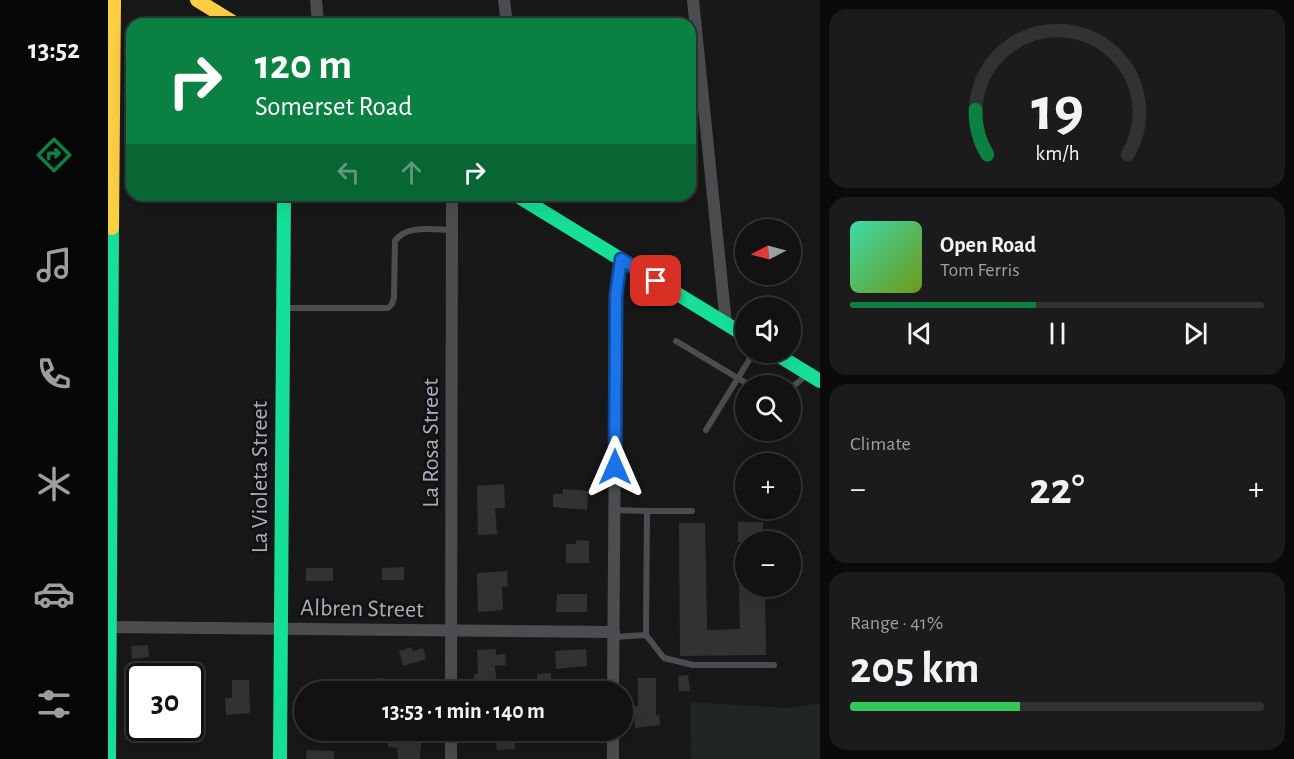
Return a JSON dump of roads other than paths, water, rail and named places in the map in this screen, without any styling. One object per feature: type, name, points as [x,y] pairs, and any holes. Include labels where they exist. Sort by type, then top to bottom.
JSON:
[{"type":"street","points":[[109,759],[111,58],[114,0]]},
{"type":"street","points":[[197,0],[226,18]]},
{"type":"street","points":[[316,0],[318,18]]},
{"type":"street","points":[[504,0],[506,18]]},
{"type":"street","points":[[693,0],[695,18]]},
{"type":"street","points":[[696,29],[726,324]]},
{"type":"street","name":"La Violeta Street","points":[[280,759],[284,201]]},
{"type":"street","name":"La Rosa Street","points":[[451,681],[452,201]]},
{"type":"street","points":[[528,201],[735,329]]},
{"type":"street","points":[[613,681],[616,295],[621,259]]},
{"type":"street","points":[[790,363],[814,378]]},
{"type":"street","name":"Albren Street","points":[[110,627],[613,634]]},
{"type":"street","points":[[451,741],[451,759]]},
{"type":"street","points":[[613,741],[613,759]]},
{"type":"lane","points":[[283,308],[388,308],[394,298],[395,241],[398,237],[410,230],[452,230]]},
{"type":"lane","points":[[676,341],[735,376]]},
{"type":"lane","points":[[706,430],[735,383]]},
{"type":"lane","points":[[614,510],[692,511]]},
{"type":"lane","points":[[647,511],[646,635],[664,658],[693,665],[774,665]]},
{"type":"lane","points":[[613,634],[646,635]]}]
